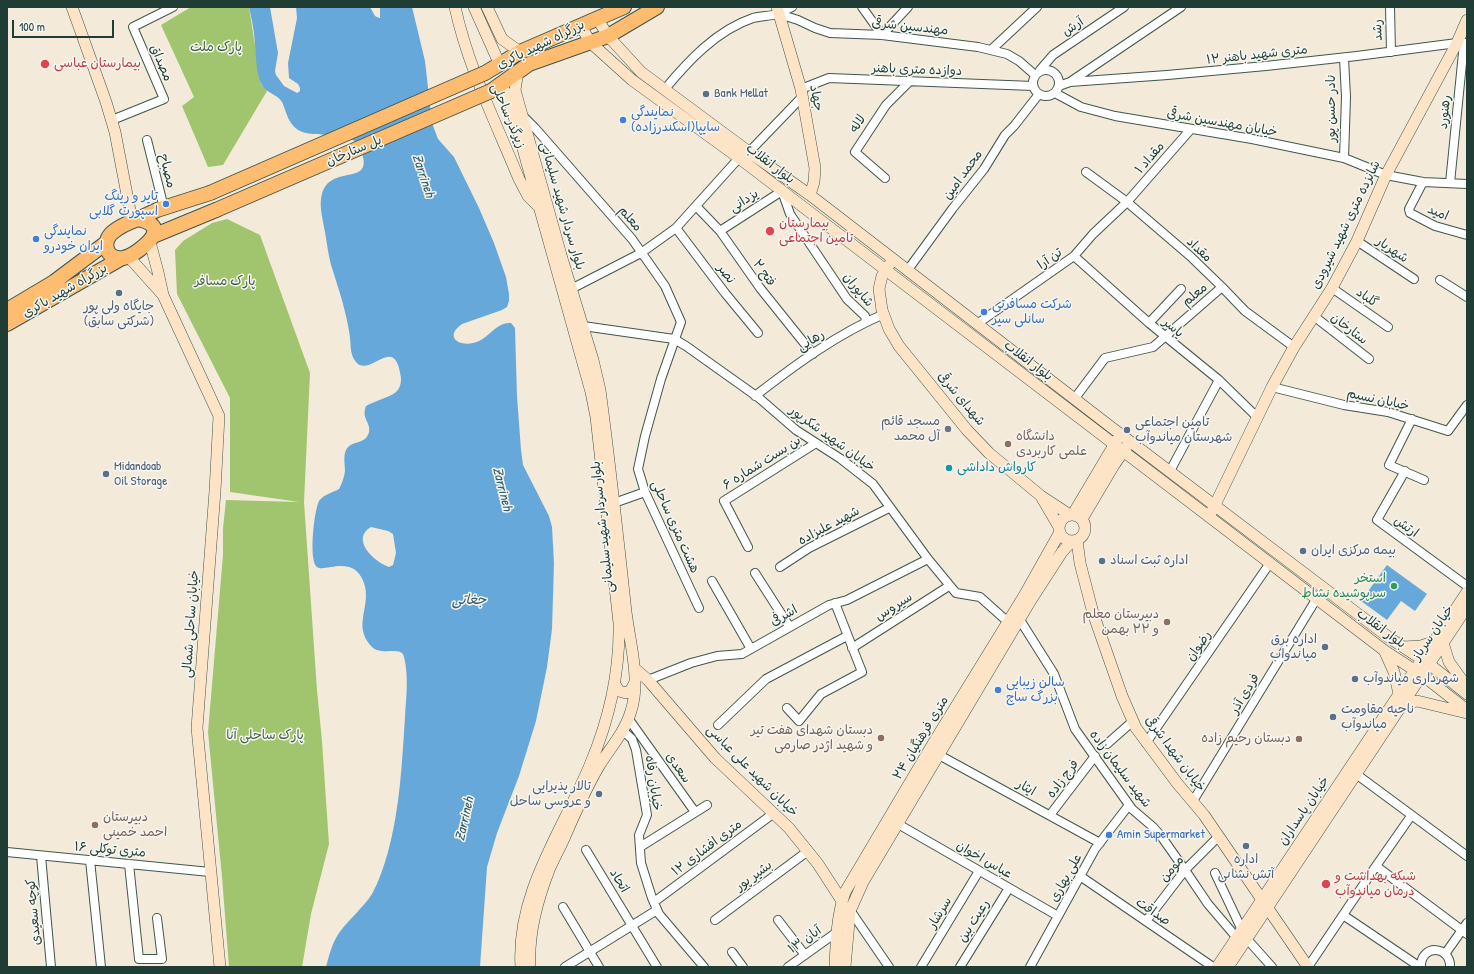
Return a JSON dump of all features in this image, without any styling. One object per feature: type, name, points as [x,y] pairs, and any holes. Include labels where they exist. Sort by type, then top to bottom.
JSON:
[{"type":"highway","name":"بزرگراه شهید باکری","points":[[485,73],[520,52],[624,7]]},
{"type":"highway","name":"بزرگراه شهید باکری","points":[[496,88],[529,64],[591,44],[608,36],[657,7]]},
{"type":"highway","name":"پل ستارخان","points":[[164,208],[210,193],[485,73]]},
{"type":"highway","name":"پل ستارخان","points":[[152,239],[496,88]]},
{"type":"highway","points":[[135,220],[164,208]]},
{"type":"highway","name":"بزرگراه شهید باکری","points":[[7,310],[66,274],[76,264],[106,243],[113,232],[135,220]]},
{"type":"highway","points":[[135,220],[148,222],[153,226],[154,231],[152,239]]},
{"type":"highway","name":"بزرگراه شهید باکری","points":[[7,324],[125,257],[152,239]]},
{"type":"highway","points":[[106,243],[108,254],[114,257],[125,257]]},
{"type":"highway","points":[[76,264],[86,266],[89,274],[87,279]]},
{"type":"main road","points":[[72,7],[112,120],[135,220]]},
{"type":"main road","name":"زیرگذر ساحلی","points":[[455,7],[460,31],[470,61],[519,179],[528,196],[539,207]]},
{"type":"main road","points":[[474,7],[500,65]]},
{"type":"main road","points":[[487,7],[502,39],[520,52]]},
{"type":"main road","name":"جهاد","points":[[778,10],[802,93],[816,168],[810,195]]},
{"type":"main road","name":"بلوار انقلاب","points":[[597,18],[608,36],[642,72],[749,152],[810,195],[1130,441],[1389,637],[1467,694]]},
{"type":"main road","name":"شانزده متری شهید شیرودی","points":[[1209,516],[1216,506],[1272,387],[1294,347],[1332,288],[1357,241],[1386,175],[1462,43],[1467,20]]},
{"type":"main road","name":"بلوار انقلاب","points":[[580,25],[591,44],[632,80],[739,158],[1382,649],[1418,673],[1467,711]]},
{"type":"main road","name":"بلوار سردار شهید سلیمانی","points":[[518,71],[515,90],[522,115],[525,141],[539,207],[584,362],[596,417],[619,623],[619,647],[614,683],[605,722],[590,765],[535,884],[528,906],[520,952],[521,967]]},
{"type":"main road","points":[[632,80],[642,72]]},
{"type":"main road","name":"بلوار سردار شهید سلیمانی","points":[[496,88],[509,99],[525,141],[593,360],[600,390],[634,668],[634,699],[628,718],[599,766],[550,868],[531,930],[529,952],[530,967]]},
{"type":"main road","points":[[152,239],[163,295]]},
{"type":"main road","points":[[125,257],[163,295]]},
{"type":"main road","name":"شهدای شرقی","points":[[893,260],[882,276],[880,289],[884,314],[889,329],[899,346],[967,430],[989,453],[1041,496],[1075,516]]},
{"type":"main road","name":"خیابان ساحلی شمالی","points":[[163,295],[218,416],[215,491],[197,728],[220,967]]},
{"type":"main road","points":[[1059,530],[1062,519],[1075,516],[1118,448],[1121,434]]},
{"type":"main road","points":[[1118,448],[1130,441]]},
{"type":"main road","points":[[1041,496],[1064,538],[1074,540],[1081,538],[1085,530],[1084,522],[1075,516]]},
{"type":"main road","name":"۲۴ متری فرهنگیان","points":[[845,967],[850,911],[863,882],[894,821],[1008,622],[1052,549],[1059,530]]},
{"type":"main road","name":"۲۴ متری فرهنگیان","points":[[835,967],[840,907],[845,892],[939,755],[1062,552],[1074,540]]},
{"type":"main road","name":"خیابان شهدا شرقی","points":[[1074,540],[1093,613],[1122,696],[1136,728],[1146,743],[1219,836],[1308,967]]},
{"type":"main road","name":"خیابان سرباز","points":[[1418,673],[1467,592]]},
{"type":"main road","name":"خیابان سرباز","points":[[1438,642],[1467,607]]},
{"type":"main road","points":[[1389,637],[1382,649],[1394,672],[1399,694]]},
{"type":"main road","points":[[1403,646],[1421,646],[1438,642],[1449,662],[1467,687]]},
{"type":"main road","name":"خیابان شهید علی عباسی","points":[[634,668],[648,680],[715,758],[789,828],[818,864],[842,901]]},
{"type":"main road","name":"خیابان پاسداران","points":[[1265,904],[1399,694],[1418,673]]},
{"type":"main road","name":"خیابان پاسداران","points":[[1265,904],[1356,774],[1402,705],[1418,673]]},
{"type":"main road","points":[[614,683],[619,691],[626,693],[631,690],[634,684]]},
{"type":"main road","points":[[1402,705],[1417,702],[1467,711]]},
{"type":"main road","points":[[605,722],[611,717],[617,716],[622,722],[622,730]]},
{"type":"main road","points":[[1217,967],[1265,904]]},
{"type":"main road","points":[[1228,967],[1242,935]]},
{"type":"street","name":"مصداق","points":[[112,120],[164,99],[133,27],[173,7]]},
{"type":"street","points":[[665,89],[683,67],[702,48],[731,29],[754,18],[792,7]]},
{"type":"street","points":[[862,7],[882,35],[908,7]]},
{"type":"street","points":[[991,50],[1037,7]]},
{"type":"street","name":"آرش","points":[[1038,73],[1054,55],[1124,7]]},
{"type":"street","points":[[1070,82],[1181,7]]},
{"type":"street","name":"رشد","points":[[1390,7],[1391,52]]},
{"type":"street","name":"مهندسین شرقی","points":[[778,10],[815,28],[830,33],[882,35],[991,50],[1007,54],[1038,73]]},
{"type":"street","name":"۱۲ متری شهید باهنر","points":[[1057,89],[1070,82],[1156,77],[1344,58],[1462,43]]},
{"type":"street","name":"رهنورد","points":[[1450,183],[1462,43]]},
{"type":"street","name":"نادر حسن پور","points":[[1344,58],[1346,97],[1344,158]]},
{"type":"street","points":[[1047,69],[1055,73],[1058,77],[1057,89],[1047,96],[1039,94],[1033,86],[1033,79],[1038,73],[1047,69]]},
{"type":"street","name":"دوازده متری باهنر","points":[[802,93],[829,78],[1033,86]]},
{"type":"street","name":"لاله","points":[[885,178],[854,152],[886,105],[910,82]]},
{"type":"street","name":"خیابان مهندسین شرقی","points":[[1057,89],[1081,107],[1115,116],[1344,158],[1386,175],[1423,182],[1467,184]]},
{"type":"street","points":[[749,152],[802,93]]},
{"type":"street","name":"محمد امین","points":[[907,271],[953,208],[984,169],[1005,135],[1039,94]]},
{"type":"street","name":"معلم","points":[[522,115],[632,240],[665,286],[680,322],[674,339]]},
{"type":"street","name":"مقداد ۱","points":[[1127,202],[1191,129]]},
{"type":"street","name":"مصباح","points":[[147,140],[164,208]]},
{"type":"street","points":[[571,289],[641,253],[676,228],[739,158]]},
{"type":"street","name":"مقداد","points":[[1086,172],[1127,202],[1190,256],[1245,311],[1294,347]]},
{"type":"street","name":"امید","points":[[1423,182],[1410,209],[1410,213],[1435,226],[1467,235]]},
{"type":"street","name":"یزدانی","points":[[720,231],[782,191]]},
{"type":"street","name":"شاپوران","points":[[782,191],[790,214],[847,299],[865,316],[866,321]]},
{"type":"street","name":"تن آرا","points":[[977,324],[1074,256],[1093,234],[1127,202]]},
{"type":"street","name":"فتح ۲","points":[[696,206],[720,231],[760,288],[813,354]]},
{"type":"street","name":"نصر","points":[[676,228],[725,293],[758,333]]},
{"type":"street","name":"شهریار","points":[[1357,241],[1414,278]]},
{"type":"street","name":"یاسر","points":[[1074,256],[1164,336],[1218,380],[1257,417]]},
{"type":"street","points":[[1440,280],[1467,297]]},
{"type":"street","name":"معلم","points":[[1075,398],[1106,358],[1153,347],[1222,287]]},
{"type":"street","name":"گلباد","points":[[1332,288],[1388,327]]},
{"type":"street","points":[[1149,323],[1181,289]]},
{"type":"street","name":"رهایی","points":[[755,396],[801,361],[866,321],[884,314]]},
{"type":"street","name":"ستارخان","points":[[1314,317],[1369,359]]},
{"type":"street","points":[[583,326],[674,339]]},
{"type":"street","name":"خیابان شهید شکرپور","points":[[674,339],[755,396],[796,430],[841,459],[873,484],[928,559],[956,593],[980,597],[1008,622]]},
{"type":"street","name":"هشت متری ساحلی","points":[[674,339],[645,436],[638,469],[645,492],[699,608]]},
{"type":"street","points":[[1170,471],[1218,380]]},
{"type":"street","name":"خیابان نسیم","points":[[1272,387],[1344,405],[1388,412],[1448,431],[1467,405]]},
{"type":"street","points":[[1412,419],[1389,465],[1424,480]]},
{"type":"street","name":"بن بست شماره ۶","points":[[748,548],[724,501],[816,444]]},
{"type":"street","name":"ارتش","points":[[1404,471],[1377,520],[1467,586]]},
{"type":"street","points":[[614,503],[645,492]]},
{"type":"street","name":"شهید علیزاده","points":[[780,567],[810,548],[890,508]]},
{"type":"street","name":"اشرفی","points":[[648,680],[692,663],[718,656],[742,654],[789,626],[829,605],[847,600],[928,559]]},
{"type":"street","name":"رضوان","points":[[1146,743],[1270,563]]},
{"type":"street","points":[[755,573],[789,626]]},
{"type":"street","points":[[712,581],[750,649]]},
{"type":"street","name":"سیروس","points":[[852,648],[950,586]]},
{"type":"street","name":"فردی آذر","points":[[1193,801],[1317,598]]},
{"type":"street","points":[[786,708],[799,721],[822,694],[862,672],[835,603]]},
{"type":"street","name":"شهید سلیمان زاده","points":[[1020,620],[1054,674],[1075,729],[1129,805],[1161,836],[1208,904],[1242,935],[1272,967]]},
{"type":"street","points":[[718,725],[766,679],[847,636]]},
{"type":"street","name":"سعدی","points":[[628,718],[695,812]]},
{"type":"street","points":[[1107,744],[1133,721]]},
{"type":"street","name":"خیابان رفاه","points":[[622,730],[632,739],[636,750],[647,815],[639,834],[641,863],[659,914],[704,967]]},
{"type":"street","name":"ایثار","points":[[939,755],[1100,843]]},
{"type":"street","name":"فرج زاده","points":[[1050,815],[1095,756]]},
{"type":"street","points":[[1356,774],[1467,856]]},
{"type":"street","points":[[640,847],[707,805]]},
{"type":"street","name":"علی بهاری","points":[[1030,967],[1100,843],[1129,805]]},
{"type":"street","name":"۱۲ متری افشاری","points":[[565,967],[632,926],[774,813]]},
{"type":"street","points":[[1308,967],[1411,816]]},
{"type":"street","name":"عباس اخوان","points":[[894,821],[1058,916]]},
{"type":"street","name":"مومن","points":[[1146,921],[1185,870],[1219,836]]},
{"type":"street","name":"اتحاد","points":[[586,850],[657,967]]},
{"type":"street","name":"بشیر پور","points":[[715,920],[808,851]]},
{"type":"street","name":"۱۶ متری توکلی","points":[[7,852],[210,872]]},
{"type":"street","name":"کوچه سعیدی","points":[[41,856],[51,967]]},
{"type":"street","points":[[90,860],[101,967]]},
{"type":"street","points":[[129,864],[139,959],[162,959],[157,918]]},
{"type":"street","points":[[1376,866],[1465,929],[1445,954]]},
{"type":"street","name":"سرشار","points":[[921,967],[979,871]]},
{"type":"street","points":[[1215,873],[1242,935]]},
{"type":"street","name":"صداقت","points":[[1080,876],[1213,967]]},
{"type":"street","name":"رعیت بین","points":[[960,967],[1009,888]]},
{"type":"street","points":[[842,901],[889,967]]},
{"type":"street","points":[[563,907],[599,967]]},
{"type":"street","points":[[1343,914],[1420,967],[1422,958],[1429,952],[1438,950],[1445,954],[1449,959],[1450,967]]},
{"type":"street","points":[[778,920],[805,955]]},
{"type":"street","name":"۱۳ آبان","points":[[788,967],[837,932]]},
{"type":"street","points":[[732,952],[743,967]]},
{"type":"green space","name":"پارک ملت","points":[[191,7],[249,7],[261,84],[267,91],[223,165],[208,167],[182,106],[194,97],[161,25]]},
{"type":"green space","name":"پارک ساحلی آنا","points":[[227,219],[260,235],[310,373],[304,502],[329,844],[311,914],[302,967],[229,967],[208,732],[223,555],[223,528],[226,500],[299,502],[230,492],[230,398],[177,294],[175,250],[183,241],[212,223]]},
{"type":"water","name":"جغاتی","points":[[249,7],[270,7],[278,53],[275,71],[276,75],[284,86],[297,93],[300,91],[300,88],[298,84],[289,78],[288,63],[297,18],[296,7],[370,7],[375,16],[380,18],[380,7],[412,7],[425,61],[432,123],[438,139],[454,157],[479,208],[494,243],[506,277],[509,294],[507,307],[462,324],[456,329],[454,338],[461,343],[473,343],[483,339],[498,327],[506,323],[511,323],[515,328],[517,396],[523,465],[549,516],[552,527],[554,563],[552,629],[547,667],[536,721],[519,776],[497,833],[487,867],[480,967],[326,967],[333,945],[339,933],[372,894],[388,852],[400,785],[407,680],[406,665],[402,654],[395,651],[380,651],[375,649],[366,638],[363,631],[363,623],[366,591],[359,574],[346,566],[319,568],[316,566],[313,553],[314,524],[319,501],[326,495],[339,489],[341,485],[345,471],[344,458],[346,450],[351,445],[365,439],[369,432],[369,426],[365,417],[366,406],[396,392],[400,386],[401,378],[398,365],[393,358],[388,357],[362,366],[354,359],[351,350],[344,307],[329,255],[321,210],[322,194],[327,185],[334,179],[358,172],[362,168],[364,160],[360,148],[355,142],[348,138],[305,133],[294,127],[280,99],[264,88],[260,80],[257,67],[254,31]],"holes":[[[371,527],[388,531],[393,534],[396,553],[393,565],[389,567],[377,560],[366,550],[363,538],[365,532]]]},
{"type":"water","name":"استخر سرپوشیده نشاط","points":[[1387,565],[1427,594],[1415,611],[1401,601],[1387,620],[1361,601]]},
{"type":"place","name":"بیمارستان عباسی","points":[[45,64]]},
{"type":"place","name":"Bank Mellat","points":[[706,94]]},
{"type":"place","name":"نمایندگی سایپا(اسکندرزاده)","points":[[623,120]]},
{"type":"place","name":"تایر و رینگ اسپورت گلابی","points":[[166,204]]},
{"type":"place","name":"بیمارستان تامین اجتماعی","points":[[770,231]]},
{"type":"place","name":"نمایندگی ایران خودرو","points":[[36,239]]},
{"type":"place","name":"جایگاه ولی پور (شرکتی سابق)","points":[[119,293]]},
{"type":"place","name":"شرکت مسافرتی سانلی سیر","points":[[984,312]]},
{"type":"place","name":"مسجد قائم آل محمد","points":[[948,429]]},
{"type":"place","name":"تامین اجتماعی شهرستان میاندوآب","points":[[1127,430]]},
{"type":"place","name":"دانشگاه علمی کاربردی","points":[[1008,444]]},
{"type":"place","name":"کارواش داداشی","points":[[949,468]]},
{"type":"place","name":"Midandoab Oil Storage","points":[[106,474]]},
{"type":"place","name":"بیمه مرکزی ایران","points":[[1303,551]]},
{"type":"place","name":"اداره ثبت اسناد","points":[[1102,561]]},
{"type":"place","name":"استخر سرپوشیده نشاط","points":[[1394,586]]},
{"type":"place","name":"دبیرستان معلم و ۲۲ بهمن","points":[[1167,622]]},
{"type":"place","name":"اداره برق میاندواب","points":[[1325,647]]},
{"type":"place","name":"شهرداری میاندوآب","points":[[1355,679]]},
{"type":"place","name":"سالن زیبایی بزرگ ساچ","points":[[998,690]]},
{"type":"place","name":"ناحیه مقاومت میاندوآب","points":[[1333,717]]},
{"type":"place","name":"دبستان شهدای هفت تیر و شهید اژدر صارمی","points":[[881,738]]},
{"type":"place","name":"دبستان رحیم زاده","points":[[1299,739]]},
{"type":"place","name":"تالار پذیرایی و عروسی ساحل","points":[[599,794]]},
{"type":"place","name":"دبیرستان احمد خمینی","points":[[95,825]]},
{"type":"place","name":"Amin Supermarket","points":[[1109,835]]},
{"type":"place","name":"اداره آتش نشانی","points":[[1246,846]]},
{"type":"place","name":"شبکه بهداشت و درمان میاندوآب","points":[[1326,884]]},
{"type":"water label","name":"Zarrineh","points":[[423,176]]},
{"type":"water label","name":"Zarrineh","points":[[502,489]]},
{"type":"water label","name":"Zarrineh","points":[[465,819]]},
{"type":"park label","name":"پارک مسافر","points":[[225,282]]}]
